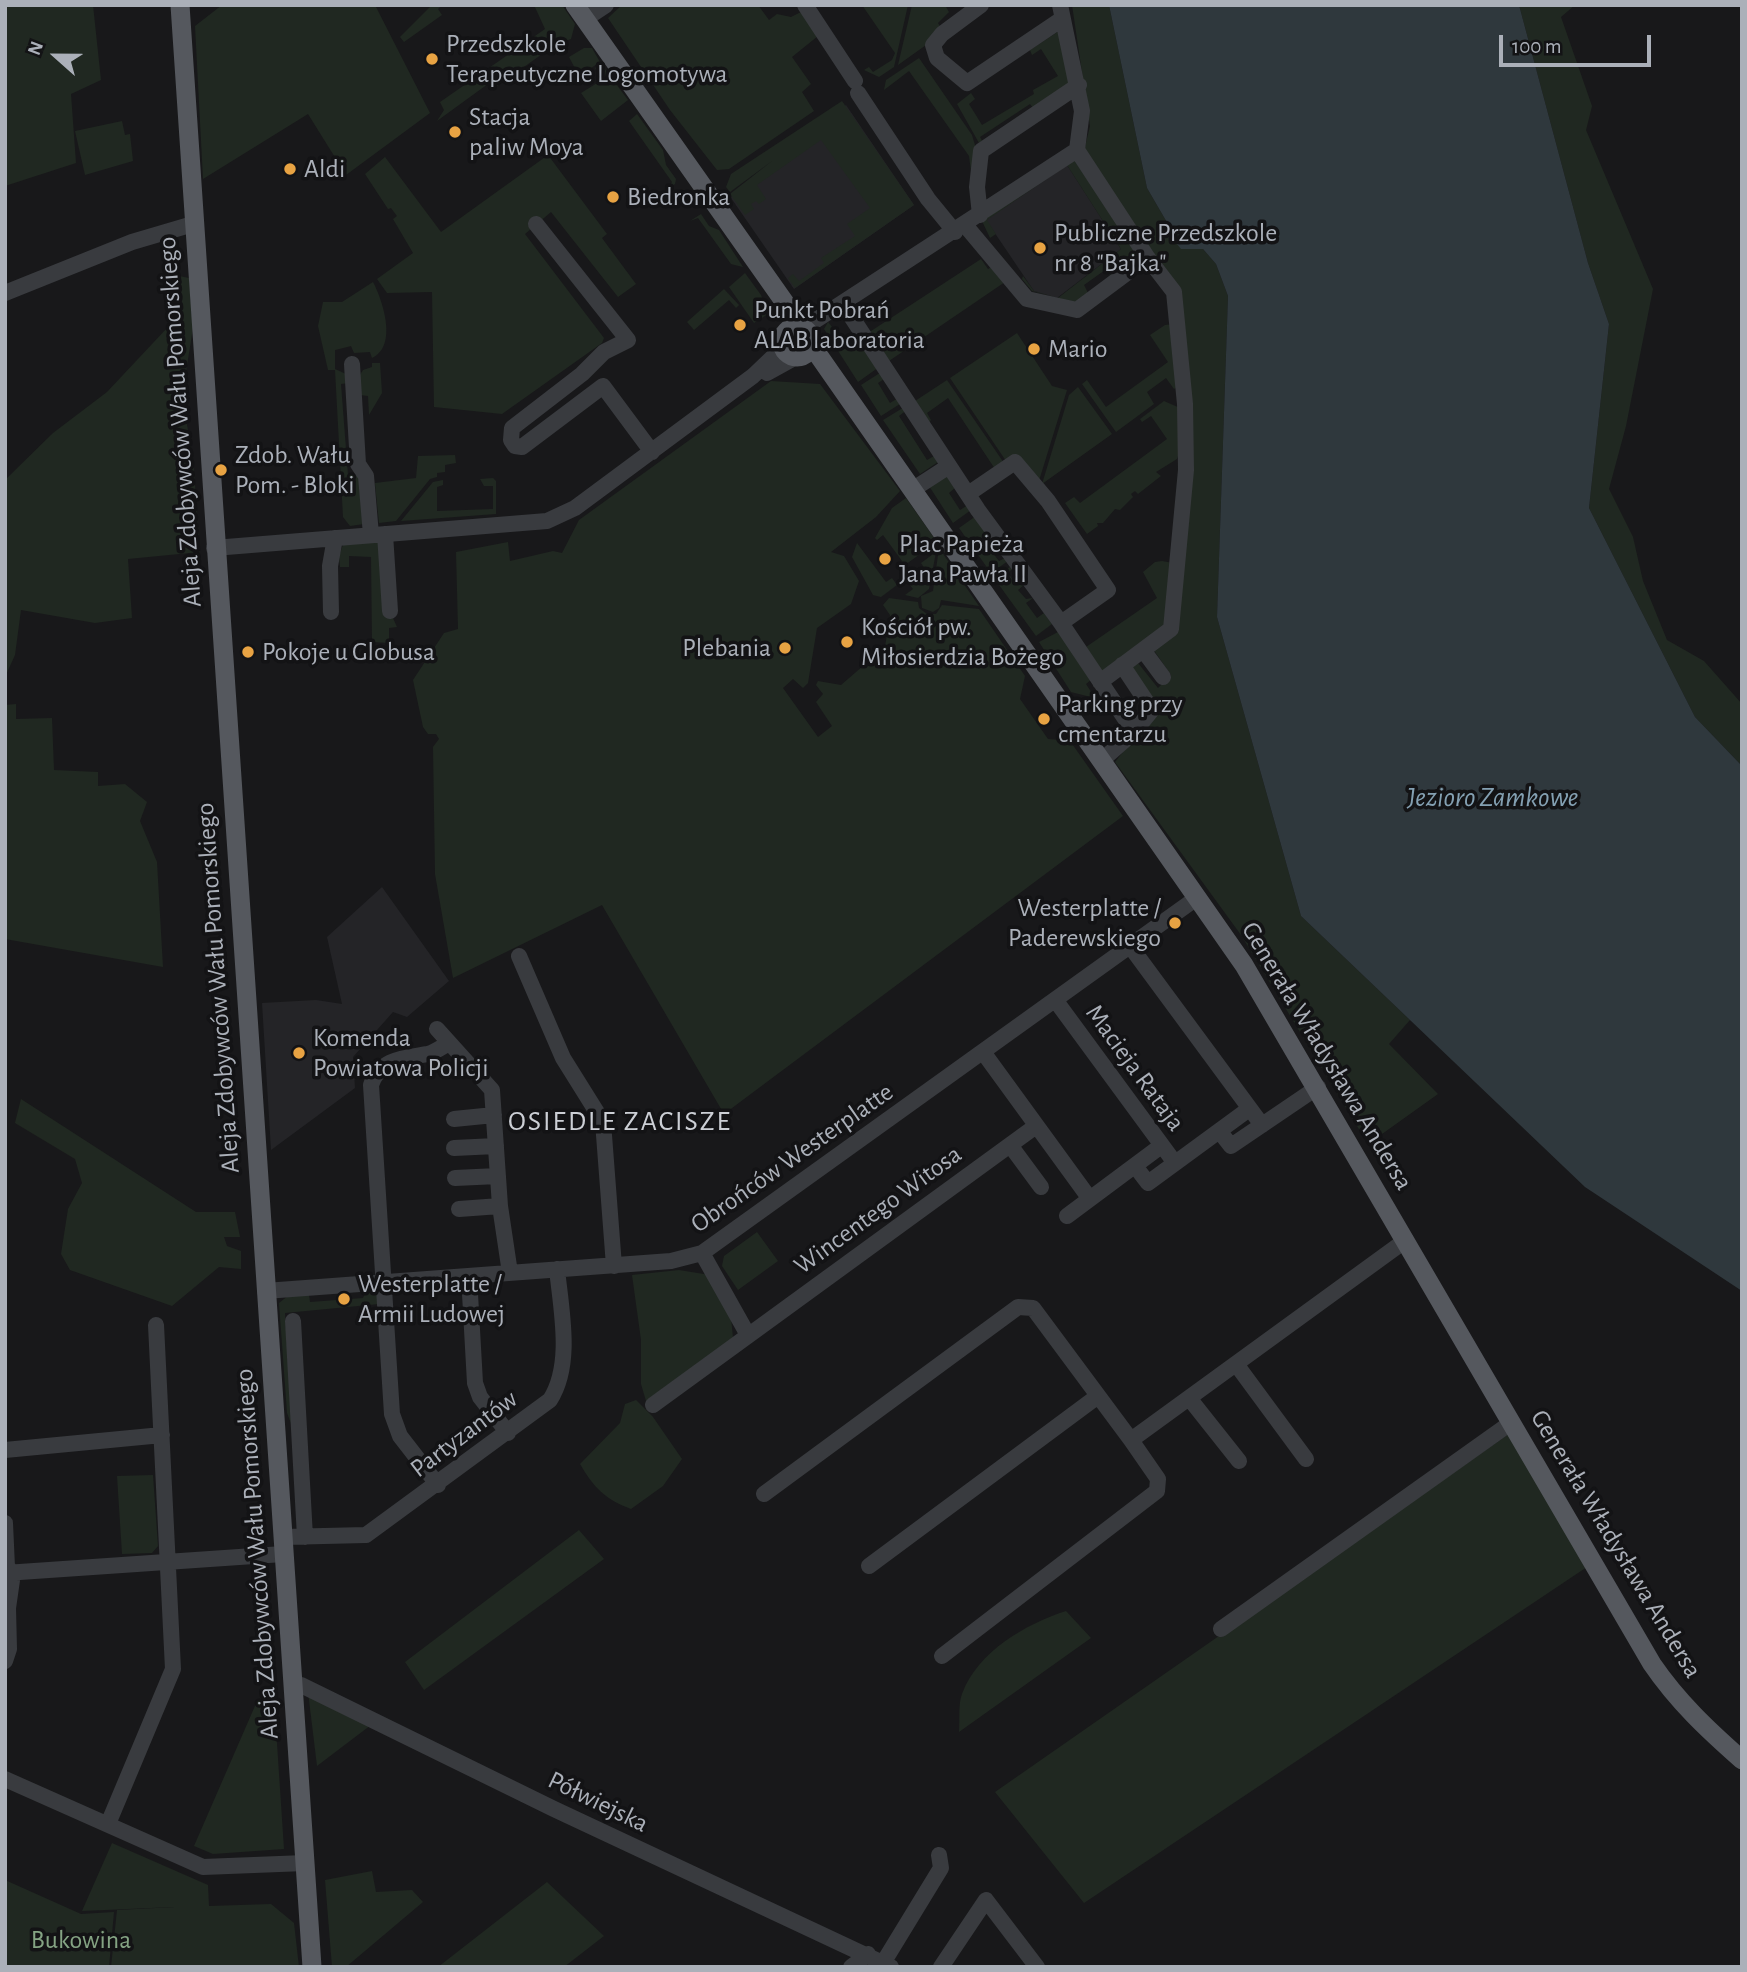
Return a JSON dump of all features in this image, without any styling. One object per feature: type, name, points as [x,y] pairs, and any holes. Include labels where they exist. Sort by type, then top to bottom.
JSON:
[{"type":"main road","name":"Aleja Zdobywców Wału Pomorskiego","points":[[180,5],[214,548],[312,1967]]},
{"type":"main road","name":"Generała Władysława Andersa","points":[[580,12],[770,285],[797,341],[844,391],[1267,1000],[1652,1664],[1687,1710],[1742,1760]]},
{"type":"street","points":[[580,12],[606,5]]},
{"type":"street","points":[[805,5],[928,199],[1027,299],[1077,310],[1138,264]]},
{"type":"street","points":[[981,5],[942,34],[933,45],[937,58],[967,83],[1061,12],[1079,85],[1082,111],[1077,150],[1138,264],[1174,292],[1185,404],[1186,470],[1171,629],[1100,682]]},
{"type":"street","points":[[980,215],[977,187],[981,151],[1079,85]]},
{"type":"street","points":[[214,548],[547,521],[575,509],[734,392],[843,304],[1077,150]]},
{"type":"street","points":[[5,293],[132,242],[193,224]]},
{"type":"street","points":[[536,224],[628,340],[604,352],[589,368],[512,428],[510,440],[514,446],[522,447],[603,386]]},
{"type":"street","points":[[843,304],[968,494],[1061,623],[1134,732]]},
{"type":"street","points":[[352,364],[358,464],[366,476],[390,611]]},
{"type":"street","points":[[589,368],[652,452]]},
{"type":"street","points":[[968,494],[1015,462],[1048,501],[1108,590],[1061,623]]},
{"type":"street","points":[[912,490],[949,466]]},
{"type":"street","points":[[331,612],[330,566],[335,538]]},
{"type":"street","points":[[1143,650],[1163,677]]},
{"type":"street","points":[[1101,761],[1134,732],[1152,710],[1122,665]]},
{"type":"street","name":"Obrońców Westerplatte","points":[[265,1291],[614,1266],[671,1261],[702,1253],[1198,897]]},
{"type":"street","points":[[1129,946],[1262,1125]]},
{"type":"street","points":[[519,956],[563,1058],[603,1122],[614,1266]]},
{"type":"street","name":"Macieja Rataja","points":[[1056,1001],[1175,1163]]},
{"type":"street","points":[[437,1028],[492,1090],[500,1206],[510,1273]]},
{"type":"street","points":[[438,1485],[394,1424],[382,1281],[371,1085],[379,1069],[401,1057],[430,1054],[449,1043]]},
{"type":"street","points":[[983,1052],[1090,1199]]},
{"type":"street","points":[[1220,1132],[1231,1146],[1318,1087]]},
{"type":"street","points":[[1135,1166],[1148,1183],[1249,1110]]},
{"type":"street","points":[[454,1119],[494,1115]]},
{"type":"street","name":"Wincentego Witosa","points":[[653,1405],[1036,1126]]},
{"type":"street","points":[[1010,1144],[1041,1187]]},
{"type":"street","points":[[454,1148],[496,1146]]},
{"type":"street","points":[[1067,1216],[1161,1146]]},
{"type":"street","points":[[455,1178],[498,1176]]},
{"type":"street","points":[[459,1209],[500,1206]]},
{"type":"street","points":[[1131,1440],[1406,1240]]},
{"type":"street","points":[[702,1253],[748,1335]]},
{"type":"street","name":"Partyzantów","points":[[9,1573],[170,1563],[282,1546],[305,1536],[366,1535],[438,1485],[550,1400],[562,1375],[557,1269]]},
{"type":"street","points":[[469,1276],[475,1383],[480,1397],[508,1433]]},
{"type":"street","points":[[764,1494],[1018,1307],[1033,1308],[1158,1479],[1157,1492],[942,1656]]},
{"type":"street","points":[[293,1321],[305,1536]]},
{"type":"street","points":[[108,1824],[173,1669],[170,1563],[156,1325]]},
{"type":"street","points":[[1236,1364],[1306,1459]]},
{"type":"street","points":[[869,1566],[1098,1396]]},
{"type":"street","points":[[1189,1398],[1239,1461]]},
{"type":"street","points":[[1221,1629],[1512,1422]]},
{"type":"street","points":[[5,1450],[162,1436]]},
{"type":"street","points":[[5,1523],[9,1573],[5,1661]]},
{"type":"street","name":"Półwiejska","points":[[292,1686],[301,1685],[554,1809],[887,1965],[941,1868],[939,1855]]},
{"type":"street","points":[[5,1779],[203,1867],[305,1863]]},
{"type":"street","points":[[940,1967],[986,1900],[1037,1967]]},
{"type":"street","points":[[851,1967],[868,1954]]},
{"type":"shaded area","points":[[846,105],[914,205],[794,289],[729,195]]},
{"type":"shaded area","points":[[1067,165],[1121,249],[1057,298],[1034,291],[986,220]]},
{"type":"shaded area","points":[[382,887],[449,981],[407,1017],[393,1012],[353,1057],[355,1088],[271,1150],[262,1003],[316,1000],[342,1004],[327,937]]},
{"type":"green space","points":[[5,5],[93,5],[101,80],[71,94],[76,163],[5,186]]},
{"type":"green space","points":[[222,5],[375,5],[430,113],[346,175],[308,114],[203,179],[195,26]]},
{"type":"green space","points":[[432,5],[442,5],[438,9],[442,15],[404,42],[400,37]]},
{"type":"green space","points":[[534,5],[562,5],[575,24],[571,39],[555,45],[497,86],[492,81],[437,121],[444,110],[440,102],[545,29]]},
{"type":"green space","points":[[622,5],[758,5],[769,20],[777,14],[791,17],[801,12],[818,36],[792,57],[811,84],[802,92],[814,111],[729,169],[717,170],[670,110],[608,18]]},
{"type":"green space","points":[[862,5],[908,5],[894,67],[879,77],[864,70],[869,67],[873,72],[892,60],[895,53]]},
{"type":"green space","points":[[912,5],[945,5],[949,12],[938,23],[941,28],[933,40],[898,65]]},
{"type":"green space","points":[[1072,5],[1109,5],[1147,188],[1172,231],[1194,247],[1203,249],[1216,264],[1228,296],[1217,617],[1301,916],[1410,1020],[1389,1044],[1438,1094],[1368,1144],[1241,935],[1115,762],[1153,714],[1129,668],[1138,663],[1158,688],[1171,675],[1153,649],[1176,630],[1182,554],[1178,297],[1084,151],[1090,126]]},
{"type":"green space","points":[[1519,5],[1575,5],[1561,17],[1592,106],[1586,130],[1653,289],[1626,426],[1609,489],[1633,537],[1643,581],[1667,640],[1704,661],[1742,704],[1742,766],[1695,717],[1589,508],[1609,324],[1588,263]]},
{"type":"green space","points":[[1059,31],[1075,83],[1035,111],[1030,104],[980,137],[982,141],[979,143],[957,104],[971,93],[975,99],[969,104],[982,125],[1034,94],[1033,90],[1058,76],[1041,49],[1032,55],[1030,50]]},
{"type":"green space","points":[[584,48],[592,48],[600,62],[579,76],[569,57]]},
{"type":"green space","points":[[919,58],[972,135],[977,152],[972,179],[969,156],[909,71],[884,90],[886,80]]},
{"type":"green space","points":[[601,64],[628,100],[601,121],[581,93],[602,80],[595,68]]},
{"type":"green space","points":[[842,101],[914,205],[795,288],[788,278],[793,274],[799,281],[824,263],[821,258],[855,236],[847,224],[870,208],[821,140],[757,185],[766,199],[759,204],[756,201],[751,204],[754,209],[745,215],[730,194],[772,161],[730,192],[726,187],[731,174]]},
{"type":"green space","points":[[637,114],[663,150],[666,165],[676,179],[675,184],[668,189],[672,182],[629,121]]},
{"type":"green space","points":[[122,121],[125,135],[130,134],[133,161],[85,175],[75,131]]},
{"type":"green space","points":[[548,155],[607,234],[602,238],[636,284],[618,297],[551,212],[525,234],[604,338],[602,343],[502,414],[434,407],[432,292],[387,293],[377,279],[413,253],[393,219],[397,216],[391,208],[388,209],[365,174],[385,157],[441,232]]},
{"type":"green space","points":[[1073,158],[1127,236],[1123,239],[1126,244],[1131,241],[1140,253],[1135,257],[1138,261],[1112,278],[1105,270],[1084,285],[1088,293],[1076,303],[1032,291],[1022,279],[1023,276],[1034,291],[1058,298],[1121,249],[1067,165],[987,220],[996,234],[990,238],[982,221]]},
{"type":"green space","points":[[701,214],[709,226],[719,230],[743,267],[731,264],[698,218],[690,221]]},
{"type":"green space","points":[[981,259],[988,269],[994,266],[1005,282],[889,361],[868,333]]},
{"type":"green space","points":[[165,273],[189,278],[193,328],[182,397],[193,458],[200,552],[128,559],[132,618],[95,623],[21,610],[15,655],[5,677],[5,480],[53,433],[107,392],[168,327]]},
{"type":"green space","points":[[745,273],[761,295],[768,314],[754,323],[729,287]]},
{"type":"green space","points":[[373,282],[384,311],[385,344],[372,358],[370,352],[354,353],[351,346],[335,350],[335,369],[346,374],[349,383],[341,384],[348,475],[361,478],[364,524],[350,526],[343,517],[335,370],[328,370],[318,326],[323,302],[342,302]]},
{"type":"green space","points":[[724,289],[739,305],[736,308],[729,300],[694,330],[687,322]]},
{"type":"green space","points":[[828,322],[847,345],[857,338],[879,367],[858,382],[824,329]]},
{"type":"green space","points":[[1174,324],[1179,386],[1174,389],[1166,378],[1147,392],[1154,404],[1116,432],[1082,384],[1087,380],[1106,407],[1168,362],[1150,335],[1165,325]]},
{"type":"green space","points":[[1017,333],[1052,386],[1067,390],[1038,484],[1006,461],[950,378]]},
{"type":"green space","points":[[372,363],[380,363],[382,393],[369,415],[368,396],[360,395],[358,378],[363,370],[372,367]]},
{"type":"green space","points":[[883,371],[887,377],[878,383],[890,403],[900,397],[903,402],[881,416],[861,385]]},
{"type":"green space","points":[[947,380],[1004,463],[995,469],[948,398],[927,413],[931,420],[929,422],[915,401]]},
{"type":"green space","points":[[771,381],[820,384],[900,491],[876,517],[831,552],[844,556],[859,581],[851,604],[817,628],[808,683],[803,688],[793,679],[783,688],[818,737],[832,726],[816,702],[823,694],[816,685],[818,681],[841,685],[885,647],[890,615],[883,605],[889,598],[918,602],[919,608],[927,614],[936,614],[942,605],[979,609],[1025,676],[1020,699],[1048,739],[1070,741],[1123,816],[724,1114],[602,905],[453,978],[435,874],[433,747],[439,739],[436,734],[428,734],[423,727],[413,680],[444,633],[458,629],[456,552],[508,542],[510,561],[553,551],[562,553],[579,520]]},
{"type":"green space","points":[[1078,387],[1112,434],[1042,484],[1069,395]]},
{"type":"green space","points":[[1164,401],[1180,408],[1181,447],[1177,459],[1156,472],[1161,476],[1138,494],[1135,491],[1131,494],[1133,497],[1120,510],[1115,509],[1103,523],[1097,523],[1098,526],[1087,534],[1065,503],[1074,497],[1080,503],[1167,439],[1151,416],[1142,422],[1140,419]]},
{"type":"green space","points":[[906,406],[908,409],[899,416],[927,460],[936,455],[938,462],[920,474],[883,420]]},
{"type":"green space","points":[[455,455],[456,463],[445,465],[445,472],[437,473],[437,477],[430,479],[396,521],[379,523],[375,483],[416,478],[418,456]]},
{"type":"green space","points":[[947,474],[956,487],[949,493],[960,510],[968,505],[971,510],[953,523],[929,486]]},
{"type":"green space","points":[[493,478],[496,481],[496,514],[401,521],[433,482],[443,480],[443,485],[437,487],[437,511],[493,509],[493,486],[484,486],[480,479]]},
{"type":"green space","points":[[906,498],[937,542],[902,567],[897,566],[902,561],[883,535],[877,540],[875,538],[892,508]]},
{"type":"green space","points":[[976,516],[998,548],[992,552],[999,561],[1005,558],[1008,561],[991,573],[959,528]]},
{"type":"green space","points":[[373,539],[381,544],[384,616],[392,616],[397,627],[389,628],[389,643],[372,642],[371,557],[349,556],[349,567],[340,567],[339,556],[344,542]]},
{"type":"green space","points":[[857,543],[886,582],[892,578],[897,585],[881,597],[873,595],[852,557]]},
{"type":"green space","points":[[939,548],[979,606],[941,600],[939,608],[933,612],[922,608],[921,596],[933,591]]},
{"type":"green space","points":[[936,552],[929,589],[918,598],[905,595],[913,589],[909,584],[925,569],[921,563]]},
{"type":"green space","points":[[1155,562],[1173,563],[1168,618],[1163,629],[1104,671],[1097,672],[1086,647],[1157,598],[1143,572]]},
{"type":"green space","points":[[1010,567],[1012,569],[1008,573],[1016,584],[1021,581],[1024,585],[1018,590],[1026,599],[1033,598],[1026,603],[1037,618],[1044,613],[1052,624],[1036,636],[994,578]]},
{"type":"green space","points":[[1058,632],[1092,679],[1086,684],[1095,698],[1071,692],[1039,642]]},
{"type":"green space","points":[[16,704],[16,719],[52,718],[54,770],[98,772],[98,786],[125,784],[147,802],[140,821],[157,862],[163,967],[5,939],[5,705]]},
{"type":"green space","points":[[21,1099],[196,1212],[235,1212],[240,1237],[224,1237],[227,1246],[241,1251],[241,1269],[219,1267],[172,1306],[70,1270],[61,1254],[68,1209],[82,1183],[75,1159],[15,1123]]},
{"type":"green space","points":[[757,1232],[778,1261],[738,1290],[722,1266],[724,1256]]},
{"type":"green space","points":[[679,1270],[710,1275],[731,1317],[733,1338],[646,1401],[641,1384],[641,1340],[632,1275]]},
{"type":"green space","points":[[367,1290],[383,1291],[379,1304],[285,1313],[292,1426],[287,1413],[279,1303],[289,1295],[309,1295],[310,1302],[363,1298]]},
{"type":"green space","points":[[636,1400],[653,1417],[682,1459],[663,1486],[631,1509],[601,1492],[580,1464],[620,1423],[625,1404]]},
{"type":"green space","points":[[1516,1429],[1593,1563],[1084,1903],[995,1792]]},
{"type":"green space","points":[[153,1475],[158,1546],[152,1553],[122,1554],[117,1476]]},
{"type":"green space","points":[[579,1530],[604,1559],[424,1690],[405,1662]]},
{"type":"green space","points":[[1066,1611],[1091,1638],[959,1732],[961,1698],[979,1665],[1005,1641],[1035,1623]]},
{"type":"green space","points":[[308,1692],[371,1725],[317,1766]]},
{"type":"green space","points":[[274,1698],[284,1849],[213,1854],[194,1846],[258,1699]]},
{"type":"green space","points":[[112,1843],[208,1885],[209,1906],[271,1904],[294,1923],[299,1967],[111,1967],[117,1910],[175,1907],[82,1911]]},
{"type":"green space","points":[[372,1871],[376,1892],[412,1890],[423,1902],[346,1967],[332,1967],[325,1880]]},
{"type":"green space","name":"Bukowina","points":[[5,1880],[81,1914],[114,1912],[109,1967],[5,1967]]},
{"type":"green space","points":[[547,1882],[604,1936],[564,1967],[438,1967]]},
{"type":"water","name":"Jezioro Zamkowe","points":[[1109,5],[1519,5],[1588,263],[1609,324],[1589,508],[1695,717],[1742,766],[1742,1291],[1585,1187],[1301,916],[1217,617],[1228,296],[1216,264],[1203,249],[1181,249],[1177,244],[1179,236],[1172,231],[1147,188]]},
{"type":"place","name":"Przedszkole Terapeutyczne Logomotywa","points":[[432,59]]},
{"type":"place","name":"Stacja paliw Moya","points":[[455,132]]},
{"type":"place","name":"Aldi","points":[[290,169]]},
{"type":"place","name":"Biedronka","points":[[613,197]]},
{"type":"place","name":"Publiczne Przedszkole nr 8 \"Bajka\"","points":[[1040,248]]},
{"type":"place","name":"Punkt Pobrań ALAB laboratoria","points":[[740,325]]},
{"type":"place","name":"Mario","points":[[1034,349]]},
{"type":"place","name":"Zdob. Wału Pom. - Bloki","points":[[221,470]]},
{"type":"place","name":"Plac Papieża Jana Pawła II","points":[[885,559]]},
{"type":"place","name":"Kościół pw. Miłosierdzia Bożego","points":[[847,642]]},
{"type":"place","name":"Plebania","points":[[785,648]]},
{"type":"place","name":"Pokoje u Globusa","points":[[248,652]]},
{"type":"place","name":"Parking przy cmentarzu","points":[[1044,719]]},
{"type":"place","name":"Westerplatte / Paderewskiego","points":[[1175,923]]},
{"type":"place","name":"Komenda Powiatowa Policji","points":[[299,1053]]},
{"type":"place","name":"Westerplatte / Armii Ludowej","points":[[344,1299]]},
{"type":"district","name":"OSIEDLE ZACISZE","points":[[620,1122]]}]
